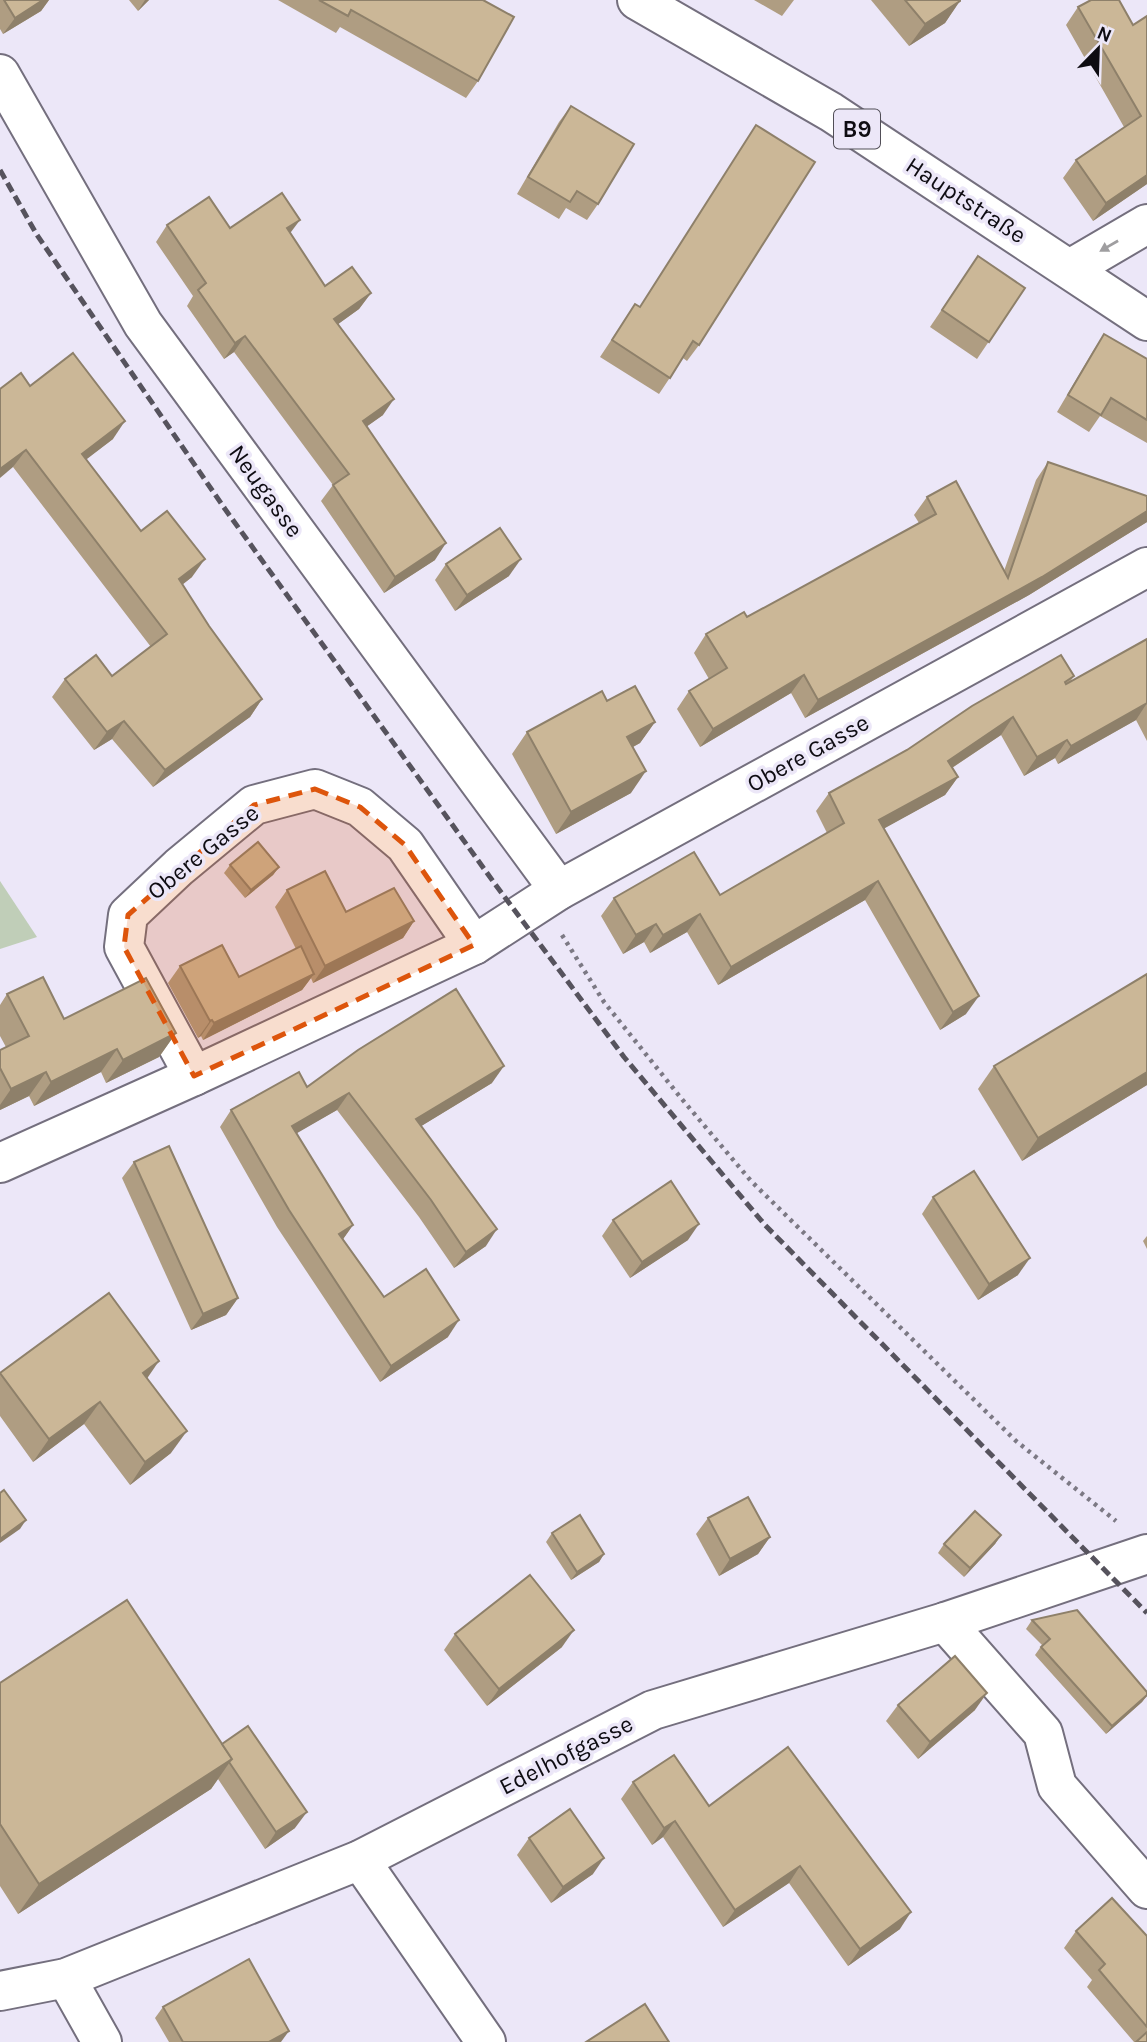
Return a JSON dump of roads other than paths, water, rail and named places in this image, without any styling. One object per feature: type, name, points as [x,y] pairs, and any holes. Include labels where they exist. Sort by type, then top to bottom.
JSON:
[{"type":"street","name":"Hauptstraße","points":[[636,0],[831,112],[1147,321]]},
{"type":"street","name":"Neugasse","points":[[0,74],[143,324],[554,894]]},
{"type":"street","points":[[1070,269],[1147,224]]},
{"type":"street","name":"Obere Gasse","points":[[0,1163],[474,945],[554,894],[1147,567]]},
{"type":"street","name":"Obere Gasse","points":[[194,1076],[124,947],[128,915],[179,867],[254,805],[315,789],[360,807],[405,845],[474,945]]},
{"type":"street","name":"Edelhofgasse","points":[[0,1991],[66,1978],[360,1860],[653,1710],[945,1622],[1145,1554]]},
{"type":"street","points":[[945,1622],[1043,1733],[1057,1786],[1147,1889]]},
{"type":"street","points":[[360,1860],[486,2042]]},
{"type":"street","points":[[66,1978],[102,2042]]},
{"type":"railway","points":[[0,170],[37,235],[225,509],[495,884],[624,1057],[765,1225],[1147,1613]]}]
